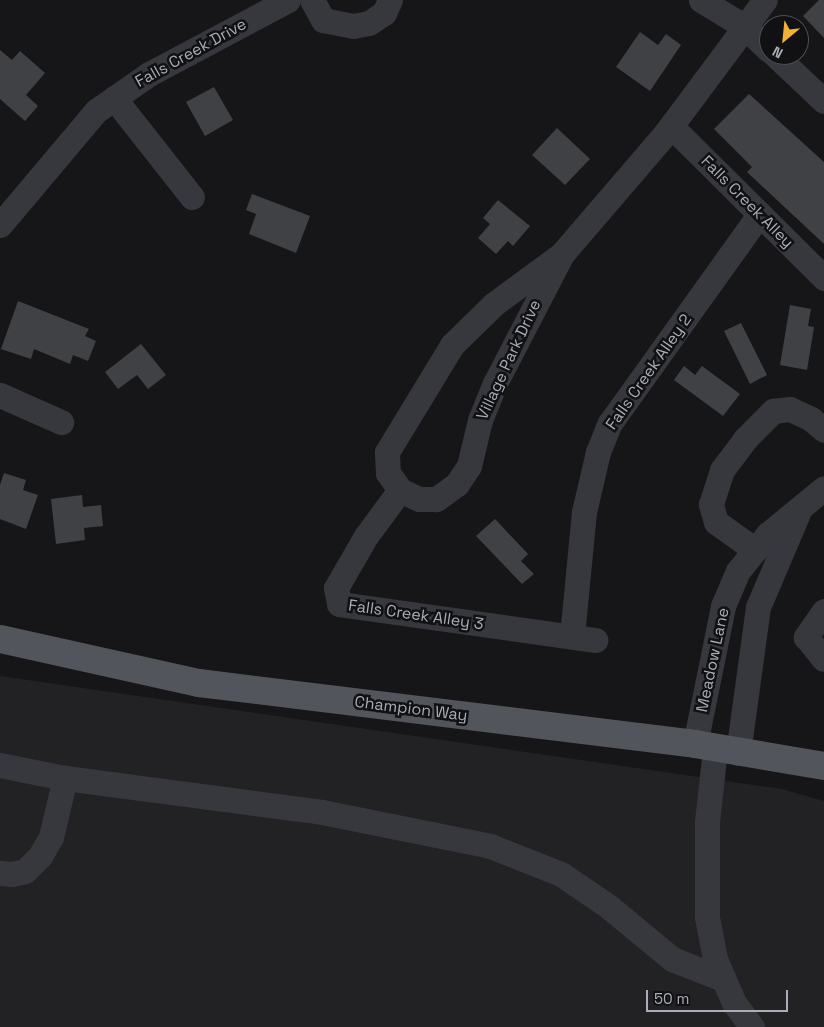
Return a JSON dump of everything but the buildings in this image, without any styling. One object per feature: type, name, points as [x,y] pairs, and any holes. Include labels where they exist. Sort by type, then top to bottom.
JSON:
[{"type":"main road","name":"Champion Way","points":[[0,639],[199,683],[716,749],[824,766]]},
{"type":"street","name":"Falls Creek Drive","points":[[0,225],[96,111],[149,74],[288,0]]},
{"type":"street","points":[[312,0],[323,20],[354,26],[369,23],[384,13],[390,0]]},
{"type":"street","points":[[701,0],[745,27],[759,40]]},
{"type":"street","name":"Village Park Drive","points":[[562,254],[494,304],[452,345],[387,452],[388,473],[400,490],[419,498],[436,499],[457,484],[469,466],[480,420],[495,383],[562,254],[671,126],[765,0]]},
{"type":"street","points":[[786,65],[824,101]]},
{"type":"street","points":[[114,98],[192,197]]},
{"type":"street","name":"Falls Creek Alley","points":[[671,126],[824,278]]},
{"type":"street","name":"Falls Creek Alley 2","points":[[584,638],[584,512],[592,473],[610,423],[759,215]]},
{"type":"street","points":[[0,396],[61,422]]},
{"type":"street","points":[[755,550],[716,522],[711,504],[722,470],[745,439],[773,411],[790,409],[811,419],[824,430]]},
{"type":"street","name":"Meadow Lane","points":[[716,749],[723,606],[738,571],[768,534],[798,513],[824,488]]},
{"type":"street","name":"Falls Creek Alley 3","points":[[400,490],[366,536],[336,588],[339,604],[584,638]]},
{"type":"street","name":"Meadow Lane","points":[[716,749],[758,607],[798,513]]},
{"type":"street","points":[[824,611],[806,637],[824,659]]},
{"type":"street","points":[[716,749],[707,822],[705,893],[710,940],[723,979],[734,1003],[752,1027]]},
{"type":"street","points":[[0,764],[65,778],[322,812],[490,846],[561,874],[608,906],[672,959],[723,979]]},
{"type":"street","points":[[0,872],[12,874],[25,871],[40,856],[51,837],[65,778]]},
{"type":"shaded area","points":[[0,676],[782,789],[824,801],[824,1027],[0,1027]]}]
